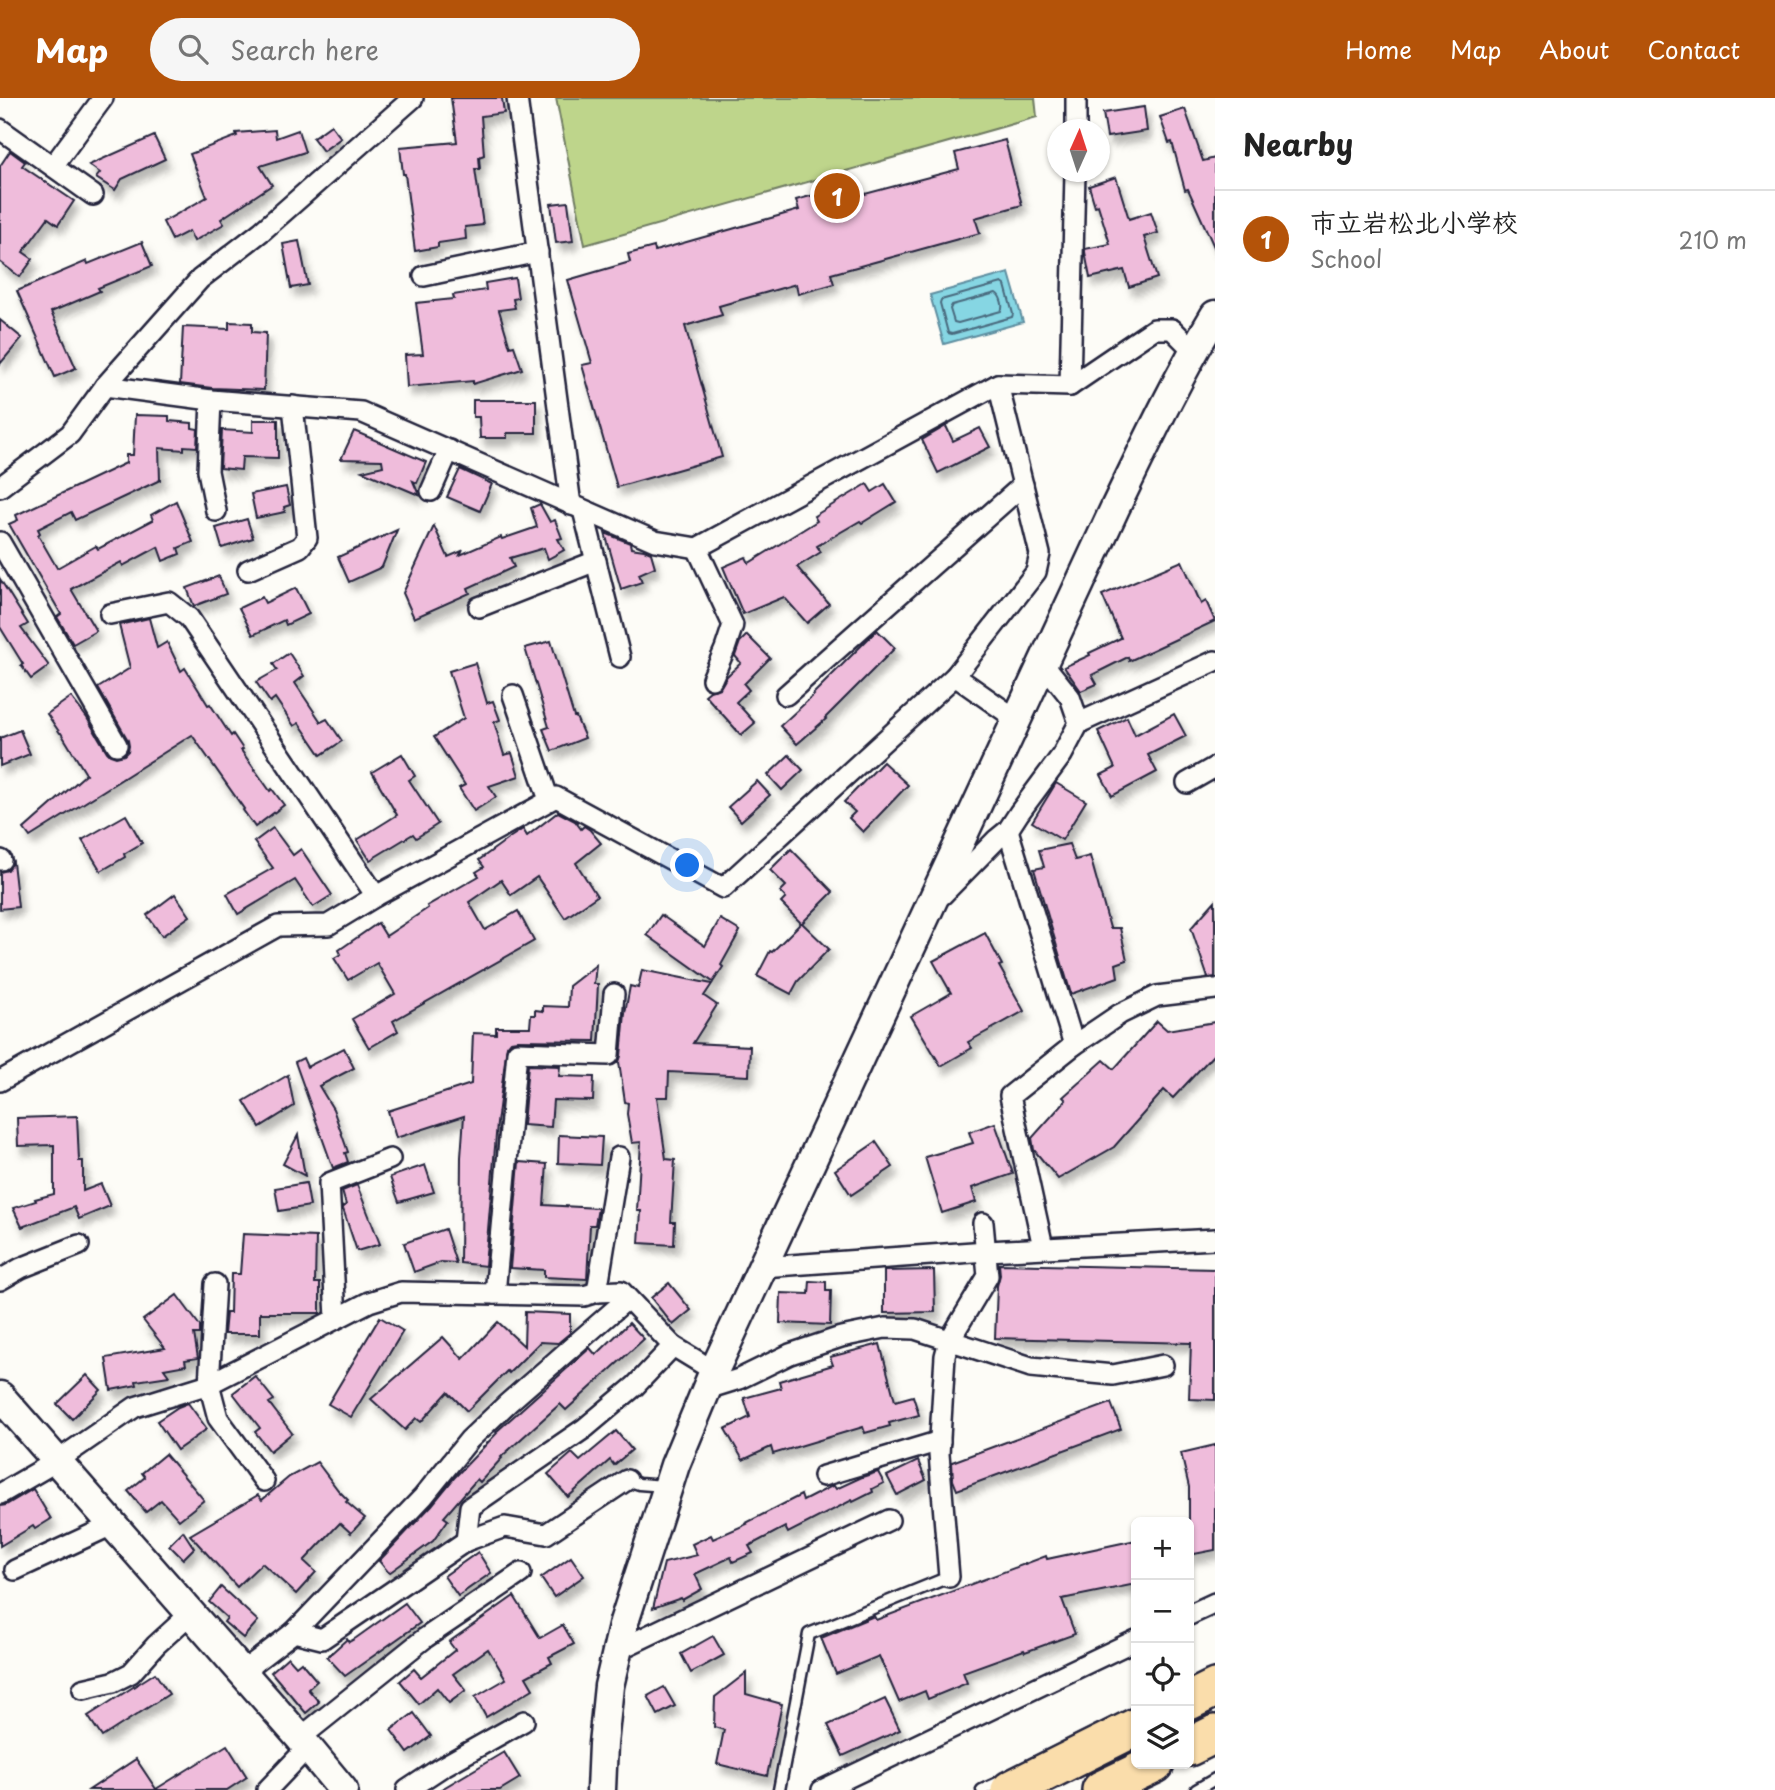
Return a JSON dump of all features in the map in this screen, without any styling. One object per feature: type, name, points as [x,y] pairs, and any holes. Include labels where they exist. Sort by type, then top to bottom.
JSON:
[{"type":"highway","points":[[1016,1779],[1131,1727]]},
{"type":"highway","points":[[1194,1744],[1215,1734]]},
{"type":"highway","points":[[1101,1790],[1145,1769]]},
{"type":"street","points":[[53,166],[103,98]]},
{"type":"street","points":[[0,487],[70,434],[105,386],[200,278],[262,231],[413,98]]},
{"type":"street","points":[[517,98],[577,507],[596,561],[620,657]]},
{"type":"street","points":[[1076,98],[1076,119]]},
{"type":"street","points":[[0,129],[93,195]]},
{"type":"street","points":[[1070,386],[1075,182]]},
{"type":"street","points":[[424,276],[538,252]]},
{"type":"street","points":[[601,1790],[609,1686],[628,1610],[675,1465],[710,1380],[1148,440],[1215,315]]},
{"type":"street","points":[[105,386],[211,400],[361,412],[655,541],[697,548],[998,384],[1070,386],[1154,329],[1172,329],[1194,351]]},
{"type":"street","points":[[0,1082],[278,926],[328,925],[556,797],[723,888],[955,676],[1036,572],[1040,554],[998,384]]},
{"type":"street","points":[[211,400],[208,471],[216,511]]},
{"type":"street","points":[[248,570],[300,547],[307,538],[293,406]]},
{"type":"street","points":[[431,491],[449,450]]},
{"type":"street","points":[[786,695],[1023,485]]},
{"type":"street","points":[[0,542],[117,746]]},
{"type":"street","points":[[697,548],[733,625],[712,679]]},
{"type":"street","points":[[479,607],[596,561]]},
{"type":"street","points":[[110,614],[169,602],[189,618],[376,896]]},
{"type":"street","points":[[928,908],[1008,830],[1062,755],[1079,723],[1215,661]]},
{"type":"street","points":[[1043,663],[1070,697],[1079,723]]},
{"type":"street","points":[[955,676],[1016,719]]},
{"type":"street","points":[[513,695],[549,800]]},
{"type":"street","points":[[1187,783],[1215,767]]},
{"type":"street","points":[[1008,830],[1074,1045]]},
{"type":"street","points":[[1043,1247],[1010,1096],[1074,1045],[1120,1014],[1157,996],[1215,989]]},
{"type":"street","points":[[495,1294],[517,1052],[609,1055],[614,994]]},
{"type":"street","points":[[597,1292],[619,1157]]},
{"type":"street","points":[[336,1318],[329,1183],[390,1159]]},
{"type":"street","points":[[949,1577],[939,1454],[945,1356],[949,1341],[988,1276],[983,1223]]},
{"type":"street","points":[[762,1267],[1043,1247],[1215,1239]]},
{"type":"street","points":[[0,1280],[21,1268],[79,1245]]},
{"type":"street","points":[[215,1284],[209,1384],[218,1418],[264,1482]]},
{"type":"street","points":[[0,1494],[57,1461],[135,1407],[209,1384],[369,1302],[401,1292],[584,1296],[597,1292],[621,1291],[673,1346],[710,1380],[739,1379],[790,1354],[841,1337],[886,1328],[915,1329],[1031,1367],[1112,1375],[1163,1365]]},
{"type":"street","points":[[242,1672],[294,1632],[423,1497],[469,1440],[627,1299]]},
{"type":"street","points":[[466,1541],[470,1507],[585,1428],[635,1386],[673,1346]]},
{"type":"street","points":[[0,1396],[343,1790]]},
{"type":"street","points":[[822,1476],[940,1441]]},
{"type":"street","points":[[294,1632],[321,1639],[466,1541],[505,1527],[546,1534],[627,1480]]},
{"type":"street","points":[[618,1650],[889,1520]]},
{"type":"street","points":[[15,1570],[112,1525]]},
{"type":"street","points":[[267,1790],[304,1743],[425,1638],[520,1573]]},
{"type":"street","points":[[1194,1613],[1215,1603]]},
{"type":"street","points":[[83,1689],[113,1682],[131,1673],[156,1645],[190,1614]]},
{"type":"street","points":[[822,1790],[1131,1642]]},
{"type":"street","points":[[408,1790],[442,1767],[524,1721]]},
{"type":"lane","points":[[627,1480],[639,1484],[668,1486]]},
{"type":"lane","points":[[779,1790],[809,1634],[949,1577]]},
{"type":"lane","points":[[982,1790],[1016,1779]]},
{"type":"lane","points":[[1196,1790],[1215,1779]]},
{"type":"green space","points":[[556,98],[1035,98],[1037,117],[585,245]]},
{"type":"water","points":[[1009,273],[1023,322],[944,344],[930,295]]},
{"type":"building","points":[[451,98],[502,98],[504,113],[481,116],[484,155],[479,157],[480,169],[475,169],[483,225],[465,227],[466,239],[438,243],[438,247],[415,251],[400,147],[457,142]]},
{"type":"building","points":[[1144,107],[1147,131],[1110,137],[1110,119],[1104,119],[1103,113]]},
{"type":"building","points":[[1185,109],[1203,161],[1215,158],[1215,249],[1188,189],[1185,190],[1172,142],[1169,143],[1160,117]]},
{"type":"building","points":[[331,125],[341,138],[323,151],[313,138]]},
{"type":"building","points":[[275,130],[276,138],[298,130],[305,152],[260,166],[272,185],[221,219],[224,224],[194,241],[189,231],[172,240],[163,222],[207,197],[190,154],[237,136],[236,133]]},
{"type":"building","points":[[154,136],[165,159],[122,179],[115,190],[96,178],[100,173],[89,165]]},
{"type":"building","points":[[1005,140],[1022,205],[975,218],[980,233],[831,274],[834,284],[798,294],[796,284],[719,306],[722,315],[685,326],[722,457],[617,487],[582,365],[592,363],[568,280],[630,262],[628,254],[654,247],[655,251],[799,210],[796,200],[850,185],[850,198],[959,169],[955,153]]},
{"type":"building","points":[[10,151],[25,162],[22,166],[74,201],[58,225],[48,218],[23,252],[33,259],[20,277],[0,262],[0,166]]},
{"type":"building","points":[[1116,177],[1129,219],[1151,212],[1158,233],[1144,237],[1157,278],[1129,287],[1124,270],[1090,278],[1085,252],[1085,249],[1110,244],[1089,186],[1110,182],[1110,179]]},
{"type":"building","points":[[568,202],[573,241],[556,243],[551,204]]},
{"type":"building","points":[[299,241],[308,285],[291,288],[283,244]]},
{"type":"building","points":[[142,242],[152,266],[98,288],[100,291],[51,312],[76,368],[55,377],[17,291],[87,261],[88,264]]},
{"type":"building","points":[[515,278],[518,298],[513,299],[515,308],[499,310],[510,347],[514,346],[522,369],[473,384],[473,381],[407,387],[405,355],[423,354],[416,303],[454,299],[453,295],[486,290],[485,283]]},
{"type":"building","points":[[0,320],[22,338],[0,364]]},
{"type":"building","points":[[229,322],[252,323],[252,332],[266,333],[264,390],[180,384],[183,327],[229,329]]},
{"type":"building","points":[[473,400],[536,400],[536,433],[507,433],[507,438],[480,438],[479,417],[473,417]]},
{"type":"building","points":[[135,415],[169,416],[169,421],[192,423],[192,428],[198,429],[197,447],[184,446],[184,450],[159,448],[160,480],[75,520],[71,512],[38,529],[38,535],[57,568],[96,546],[98,549],[153,520],[151,515],[176,501],[193,542],[178,548],[180,554],[163,561],[158,547],[123,566],[121,562],[71,589],[96,631],[73,644],[57,617],[61,614],[9,524],[18,520],[16,515],[126,463],[126,455],[133,455]]},
{"type":"building","points":[[253,420],[278,420],[278,458],[242,457],[241,470],[220,468],[222,430],[253,432]]},
{"type":"building","points":[[946,426],[953,441],[980,428],[990,447],[938,473],[922,440]]},
{"type":"building","points":[[354,431],[426,462],[417,483],[413,481],[419,495],[362,471],[383,466],[382,460],[341,459]]},
{"type":"building","points":[[460,469],[492,484],[480,511],[447,497]]},
{"type":"building","points":[[867,484],[872,492],[885,484],[896,502],[817,546],[821,552],[797,567],[829,604],[807,623],[784,597],[743,614],[723,567],[746,557],[749,563],[817,521],[814,516]]},
{"type":"building","points":[[286,487],[290,505],[284,507],[285,512],[256,518],[251,494]]},
{"type":"building","points":[[540,504],[550,522],[555,520],[562,538],[558,539],[564,550],[548,559],[544,548],[510,558],[514,567],[468,588],[470,593],[414,618],[403,593],[434,526],[448,557],[462,551],[460,555],[501,537],[502,539],[537,527],[531,508]]},
{"type":"building","points":[[247,519],[253,538],[222,548],[216,528]]},
{"type":"building","points":[[397,530],[382,567],[349,582],[338,557]]},
{"type":"building","points":[[605,533],[630,543],[631,548],[651,553],[655,567],[639,574],[642,582],[621,589]]},
{"type":"building","points":[[1182,561],[1201,604],[1206,601],[1215,621],[1092,675],[1097,684],[1081,691],[1064,667],[1121,638],[1102,595]]},
{"type":"building","points":[[219,576],[226,594],[194,606],[187,588]]},
{"type":"building","points":[[0,579],[28,624],[21,628],[49,666],[31,679],[0,627]]},
{"type":"building","points":[[296,588],[309,614],[286,625],[284,620],[253,635],[239,608],[262,597],[265,603]]},
{"type":"building","points":[[149,618],[157,648],[167,642],[181,671],[185,668],[208,705],[210,704],[231,736],[233,734],[270,791],[272,789],[284,805],[255,827],[192,735],[30,837],[24,829],[86,774],[47,714],[71,697],[110,755],[116,757],[128,751],[128,740],[98,688],[130,668],[119,625]]},
{"type":"building","points":[[877,630],[895,648],[826,719],[797,744],[780,726]]},
{"type":"building","points":[[747,635],[770,658],[744,684],[749,690],[736,702],[755,723],[741,735],[705,695],[720,688],[727,676],[741,663],[735,656],[740,642]]},
{"type":"building","points":[[551,641],[574,717],[585,738],[552,751],[543,729],[549,727],[525,648]]},
{"type":"building","points":[[289,653],[304,676],[295,683],[321,722],[327,719],[342,741],[321,755],[299,723],[294,726],[275,698],[270,702],[256,682],[277,670],[273,664]]},
{"type":"building","points":[[475,663],[487,703],[493,701],[500,720],[494,722],[504,755],[512,753],[519,776],[489,786],[496,797],[474,811],[459,788],[465,785],[434,737],[464,718],[449,671]]},
{"type":"building","points":[[1174,714],[1186,736],[1148,755],[1157,772],[1112,796],[1101,775],[1115,768],[1098,731],[1127,717],[1135,735]]},
{"type":"building","points":[[20,730],[30,754],[0,766],[0,738]]},
{"type":"building","points":[[402,754],[415,776],[409,780],[438,824],[416,838],[413,834],[370,860],[357,840],[397,815],[372,772]]},
{"type":"building","points":[[789,755],[803,770],[782,790],[768,775]]},
{"type":"building","points":[[883,762],[908,785],[863,832],[849,818],[855,812],[844,802]]},
{"type":"building","points":[[757,781],[770,795],[741,821],[728,807]]},
{"type":"building","points":[[1056,783],[1086,801],[1062,840],[1032,822]]},
{"type":"building","points":[[558,812],[575,821],[581,829],[584,826],[590,830],[601,843],[576,863],[597,896],[565,918],[537,877],[511,895],[501,880],[469,902],[485,930],[518,911],[534,941],[393,1021],[398,1031],[369,1048],[352,1019],[395,994],[377,963],[348,980],[334,958],[341,954],[339,950],[378,923],[386,936],[428,908],[427,906],[479,876],[476,872],[484,867],[479,860],[509,838],[523,829],[527,836]]},
{"type":"building","points":[[126,815],[142,843],[101,871],[82,840]]},
{"type":"building","points":[[273,828],[293,855],[301,849],[332,895],[313,907],[295,880],[238,914],[227,894],[273,868],[254,842]]},
{"type":"building","points":[[1069,844],[1075,860],[1090,856],[1110,928],[1120,928],[1127,960],[1116,964],[1118,977],[1071,994],[1034,869],[1044,867],[1039,850]]},
{"type":"building","points":[[791,849],[833,892],[802,923],[829,949],[798,981],[791,994],[757,976],[770,951],[801,923],[781,903],[786,898],[780,892],[786,886],[770,870]]},
{"type":"building","points":[[13,862],[18,907],[0,909],[0,872],[8,870]]},
{"type":"building","points":[[175,894],[190,916],[162,936],[147,915]]},
{"type":"building","points":[[1215,901],[1215,977],[1208,978],[1191,928]]},
{"type":"building","points":[[661,915],[705,946],[720,919],[740,931],[713,982],[647,935]]},
{"type":"building","points":[[985,933],[1002,965],[999,966],[1024,1011],[968,1042],[972,1048],[941,1066],[911,1016],[951,993],[933,961]]},
{"type":"building","points":[[596,965],[594,984],[598,984],[595,1041],[517,1040],[511,1041],[507,1046],[497,1123],[485,1266],[460,1263],[464,1116],[396,1138],[388,1111],[471,1084],[473,1033],[496,1034],[496,1027],[530,1027],[531,1015],[535,1015],[535,1010],[543,1011],[543,1006],[568,1007],[569,986]]},
{"type":"building","points":[[642,970],[712,984],[704,996],[717,1005],[693,1043],[750,1046],[749,1076],[669,1072],[668,1097],[657,1097],[666,1159],[675,1160],[671,1222],[675,1222],[674,1245],[639,1243],[641,1211],[637,1211],[641,1142],[632,1143],[628,1103],[625,1102],[619,1062],[630,986],[638,988]]},
{"type":"building","points":[[1157,1021],[1167,1030],[1215,1022],[1215,1053],[1173,1098],[1164,1090],[1114,1147],[1058,1179],[1034,1150],[1032,1138],[1066,1100],[1063,1097],[1104,1060],[1114,1069]]},
{"type":"building","points":[[344,1048],[354,1068],[319,1086],[333,1109],[348,1152],[345,1153],[348,1162],[333,1168],[295,1062],[303,1058],[307,1067]]},
{"type":"building","points":[[528,1065],[560,1066],[559,1076],[594,1077],[593,1101],[553,1100],[551,1127],[523,1125]]},
{"type":"building","points":[[288,1075],[294,1106],[260,1127],[244,1101]]},
{"type":"building","points":[[77,1116],[79,1161],[83,1161],[83,1191],[101,1184],[110,1206],[79,1219],[74,1207],[22,1227],[13,1208],[54,1194],[54,1145],[18,1146],[17,1118]]},
{"type":"building","points":[[995,1123],[1013,1174],[972,1188],[976,1202],[942,1213],[925,1157],[973,1143],[969,1132]]},
{"type":"building","points":[[298,1135],[305,1176],[283,1164]]},
{"type":"building","points":[[559,1135],[602,1137],[600,1165],[558,1163]]},
{"type":"building","points":[[876,1142],[893,1167],[851,1195],[835,1170]]},
{"type":"building","points":[[519,1162],[547,1164],[544,1205],[598,1208],[595,1225],[590,1225],[587,1279],[544,1277],[544,1270],[510,1268]]},
{"type":"building","points":[[425,1165],[434,1192],[399,1202],[390,1177]]},
{"type":"building","points":[[306,1183],[310,1206],[279,1211],[275,1188]]},
{"type":"building","points":[[357,1185],[380,1244],[357,1251],[342,1207],[346,1205],[342,1191]]},
{"type":"building","points":[[445,1229],[456,1263],[441,1262],[414,1272],[404,1243]]},
{"type":"building","points":[[243,1234],[316,1237],[315,1283],[320,1283],[320,1313],[260,1313],[260,1334],[224,1334],[226,1313],[230,1313],[231,1274],[240,1274]]},
{"type":"building","points":[[999,1264],[1215,1269],[1215,1400],[1189,1399],[1191,1343],[995,1338]]},
{"type":"building","points":[[934,1270],[935,1312],[884,1313],[884,1271]]},
{"type":"building","points":[[810,1281],[826,1282],[826,1291],[831,1291],[830,1325],[780,1323],[781,1293],[809,1294]]},
{"type":"building","points":[[669,1283],[691,1310],[673,1325],[651,1298]]},
{"type":"building","points":[[177,1295],[200,1326],[200,1334],[194,1334],[198,1358],[185,1360],[186,1365],[164,1369],[169,1376],[136,1381],[137,1385],[111,1390],[106,1358],[165,1348],[143,1320]]},
{"type":"building","points":[[525,1312],[570,1314],[570,1333],[558,1343],[540,1342],[467,1411],[448,1392],[421,1422],[416,1418],[405,1430],[371,1399],[443,1337],[463,1359],[498,1322],[524,1346]]},
{"type":"building","points":[[380,1317],[403,1331],[351,1417],[328,1404]]},
{"type":"building","points":[[629,1323],[644,1339],[566,1410],[560,1404],[501,1457],[480,1482],[477,1479],[444,1517],[448,1520],[433,1541],[389,1573],[379,1561],[496,1432],[590,1348],[596,1355]]},
{"type":"building","points":[[880,1344],[895,1401],[913,1396],[919,1415],[865,1433],[863,1427],[773,1454],[771,1447],[743,1460],[725,1429],[750,1417],[744,1398],[781,1388],[779,1381],[833,1365],[830,1357]]},
{"type":"building","points":[[87,1375],[101,1390],[72,1419],[57,1404]]},
{"type":"building","points":[[255,1376],[274,1400],[269,1403],[292,1433],[270,1451],[255,1432],[260,1428],[233,1393]]},
{"type":"building","points":[[188,1403],[207,1429],[177,1450],[157,1421]]},
{"type":"building","points":[[1111,1403],[1121,1429],[957,1490],[953,1480],[952,1462]]},
{"type":"building","points":[[616,1431],[632,1450],[614,1465],[610,1460],[568,1497],[548,1474],[572,1453],[580,1461]]},
{"type":"building","points":[[1215,1445],[1215,1550],[1194,1554],[1194,1517],[1189,1517],[1189,1487],[1181,1453]]},
{"type":"building","points":[[165,1454],[204,1500],[179,1520],[161,1500],[146,1512],[128,1491],[145,1477],[142,1473]]},
{"type":"building","points":[[918,1461],[926,1480],[897,1495],[887,1476]]},
{"type":"building","points":[[317,1462],[348,1500],[346,1502],[365,1518],[351,1533],[340,1523],[304,1561],[316,1572],[296,1594],[262,1563],[237,1587],[190,1535],[258,1495],[262,1500],[289,1477]]},
{"type":"building","points":[[878,1472],[884,1483],[872,1489],[873,1492],[788,1533],[785,1527],[749,1546],[753,1553],[733,1562],[731,1557],[695,1574],[702,1589],[682,1600],[681,1598],[653,1608],[664,1563],[697,1555],[692,1544],[711,1535],[713,1539],[747,1524],[801,1495],[803,1501],[832,1486],[836,1489]]},
{"type":"building","points":[[33,1489],[51,1519],[35,1529],[33,1526],[0,1546],[0,1506]]},
{"type":"building","points":[[183,1531],[194,1548],[183,1559],[169,1545]]},
{"type":"building","points":[[1131,1541],[1131,1585],[1062,1599],[1075,1634],[963,1672],[967,1683],[928,1699],[925,1691],[899,1702],[879,1656],[836,1674],[821,1638],[874,1616],[876,1620],[1046,1556],[1047,1559]]},
{"type":"building","points":[[478,1552],[491,1573],[458,1596],[444,1576]]},
{"type":"building","points":[[571,1557],[584,1576],[554,1597],[541,1578]]},
{"type":"building","points":[[221,1587],[258,1621],[243,1638],[224,1622],[227,1618],[209,1602]]},
{"type":"building","points":[[514,1596],[540,1638],[563,1625],[574,1644],[549,1657],[552,1663],[526,1677],[533,1689],[486,1717],[475,1697],[506,1679],[488,1649],[453,1674],[466,1690],[449,1703],[437,1688],[419,1704],[400,1681],[414,1669],[421,1677],[455,1650],[449,1642]]},
{"type":"building","points":[[405,1603],[420,1623],[345,1676],[327,1657],[347,1639],[349,1642],[356,1638]]},
{"type":"building","points":[[713,1636],[724,1655],[691,1673],[681,1654]]},
{"type":"building","points":[[288,1657],[296,1666],[301,1662],[317,1681],[308,1689],[319,1702],[306,1713],[271,1672]]},
{"type":"building","points":[[155,1673],[169,1694],[102,1737],[88,1716]]},
{"type":"building","points":[[746,1673],[746,1694],[782,1704],[767,1776],[717,1764],[724,1730],[714,1727],[715,1697]]},
{"type":"building","points":[[664,1687],[675,1706],[658,1715],[648,1696]]},
{"type":"building","points":[[885,1699],[900,1730],[843,1756],[828,1725]]},
{"type":"building","points":[[414,1713],[431,1736],[408,1753],[391,1730]]},
{"type":"building","points":[[227,1745],[247,1777],[227,1790],[89,1790],[136,1759],[156,1789]]},
{"type":"building","points":[[504,1752],[520,1778],[500,1790],[440,1790]]},
{"type":"place","name":"市立岩松北小学校","points":[[837,196]]}]
